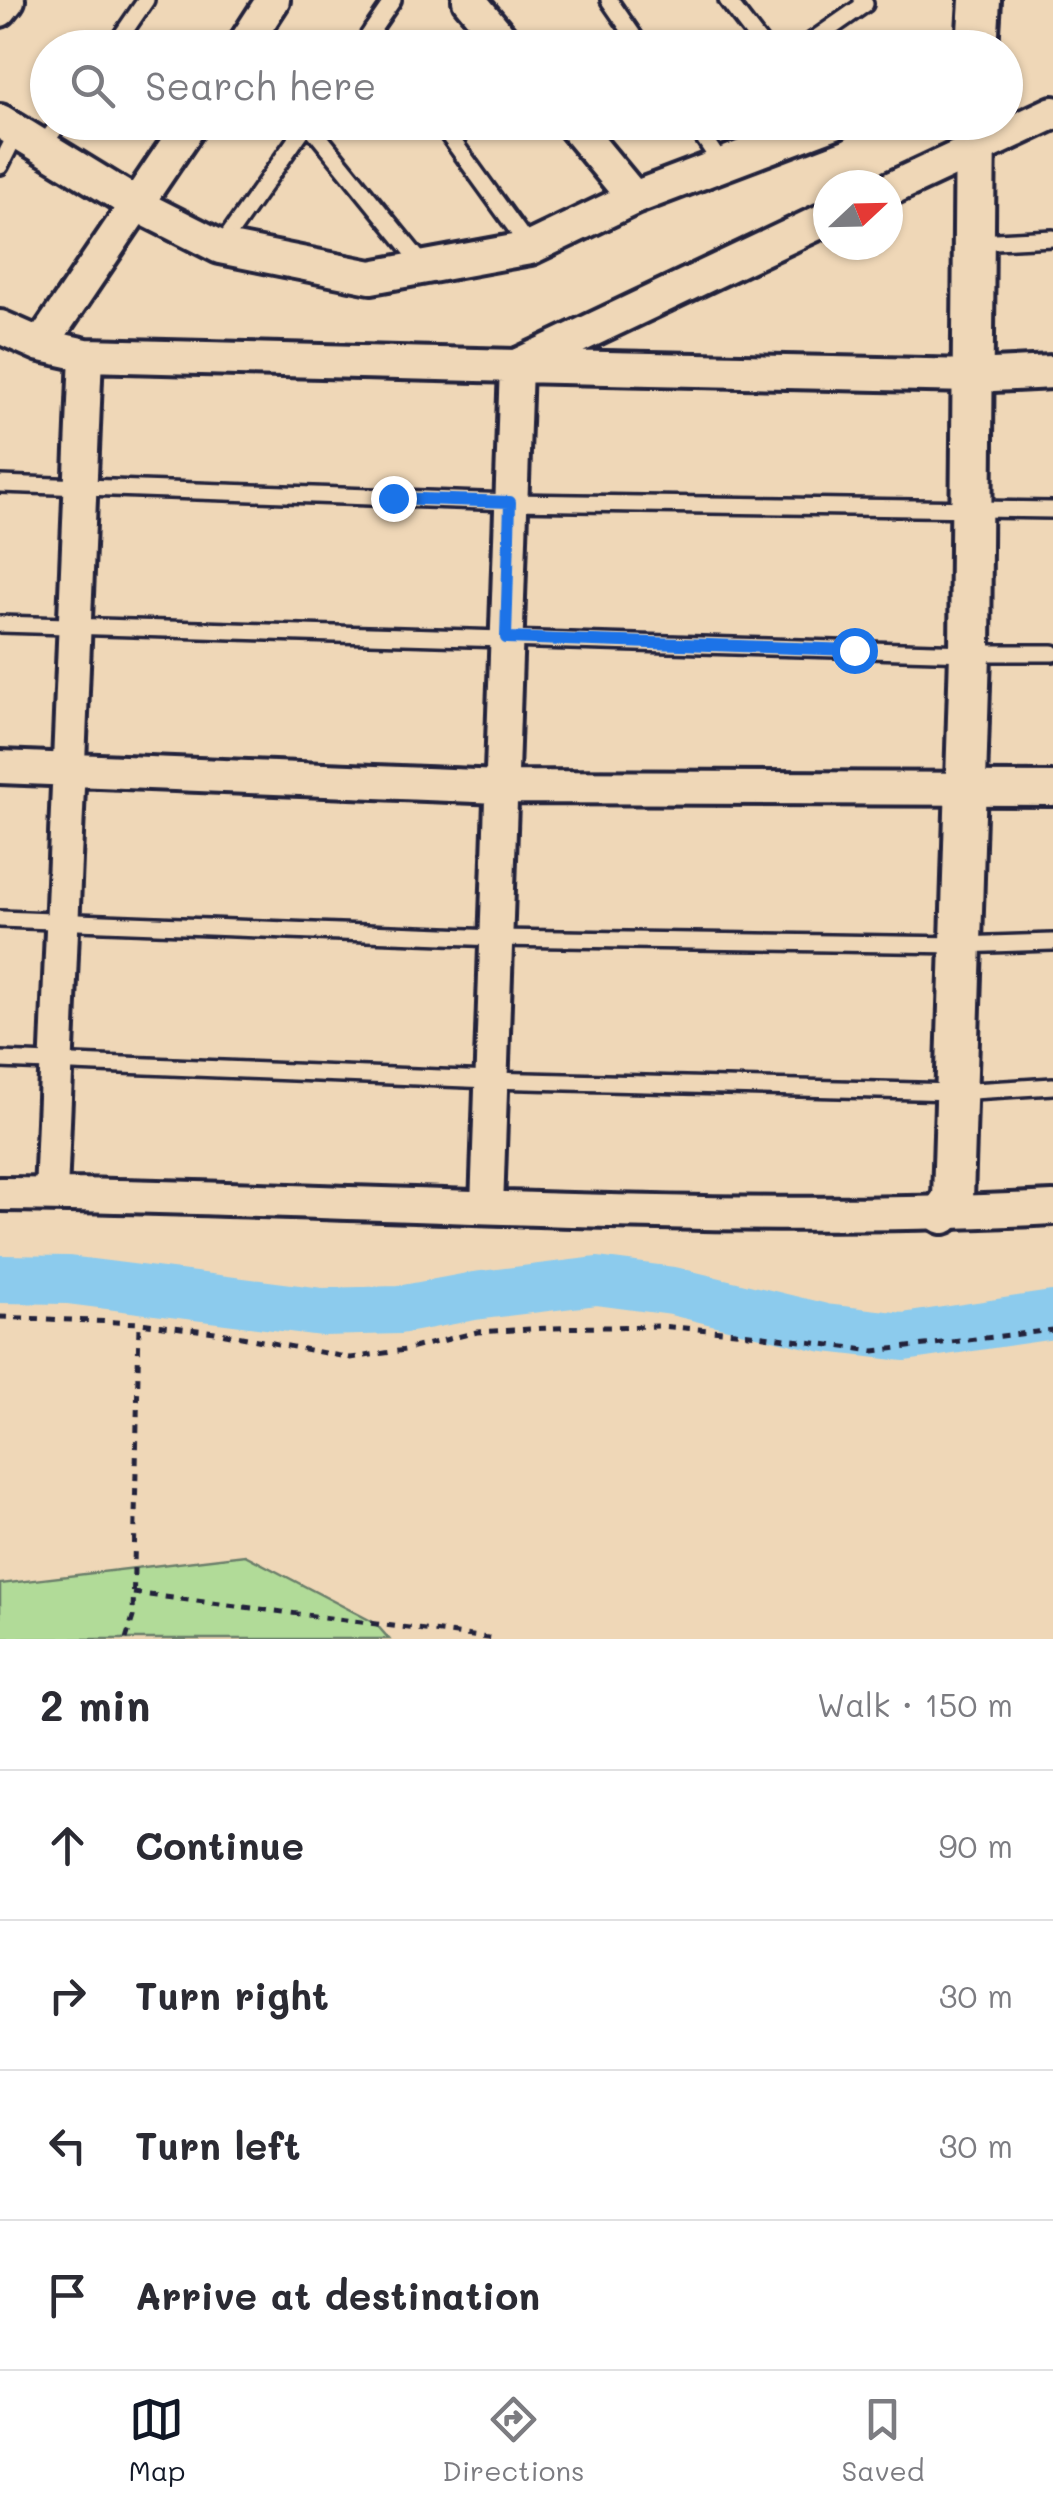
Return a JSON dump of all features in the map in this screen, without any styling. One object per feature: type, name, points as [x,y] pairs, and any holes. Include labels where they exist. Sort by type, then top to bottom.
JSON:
[{"type":"street","points":[[0,10],[8,0]]},
{"type":"street","points":[[254,30],[273,0]]},
{"type":"street","points":[[469,0],[494,30]]},
{"type":"street","points":[[978,30],[980,0]]},
{"type":"street","points":[[1023,122],[1053,113]]},
{"type":"street","points":[[43,140],[137,205],[220,247],[370,277],[530,248],[634,198],[785,140]]},
{"type":"street","points":[[41,345],[180,140]]},
{"type":"street","points":[[586,140],[634,198]]},
{"type":"street","points":[[903,181],[968,140]]},
{"type":"street","points":[[943,1214],[953,1199],[970,653],[974,140]]},
{"type":"street","points":[[516,366],[813,225]]},
{"type":"street","points":[[0,327],[41,345],[86,355],[972,376],[1053,372]]},
{"type":"street","points":[[51,1194],[86,355]]},
{"type":"street","points":[[487,1208],[516,366]]},
{"type":"street","points":[[0,767],[501,788],[1053,789]]},
{"type":"street","points":[[0,1194],[487,1208],[943,1214],[1053,1208]]},
{"type":"lane","points":[[125,30],[146,0]]},
{"type":"lane","points":[[372,30],[393,0]]},
{"type":"lane","points":[[610,0],[630,30]]},
{"type":"lane","points":[[727,0],[750,30]]},
{"type":"lane","points":[[828,30],[865,4],[862,0]]},
{"type":"lane","points":[[0,166],[30,131]]},
{"type":"lane","points":[[220,247],[296,140]]},
{"type":"lane","points":[[322,140],[424,266]]},
{"type":"lane","points":[[452,140],[530,248]]},
{"type":"lane","points":[[705,140],[722,165]]},
{"type":"lane","points":[[974,242],[1053,238]]},
{"type":"lane","points":[[0,484],[510,502],[1053,510]]},
{"type":"lane","points":[[0,624],[1053,653]]},
{"type":"lane","points":[[0,918],[496,938],[959,945],[1053,942]]},
{"type":"lane","points":[[0,1060],[491,1080],[956,1092],[1053,1086]]},
{"type":"path","points":[[0,1317],[138,1323],[215,1332],[351,1358],[405,1350],[477,1332],[549,1328],[658,1326],[874,1351],[1053,1330]]},
{"type":"path","points":[[126,1639],[133,1616],[138,1323]]},
{"type":"path","points":[[133,1593],[496,1639]]},
{"type":"green space","points":[[245,1555],[375,1623],[389,1639],[0,1639],[0,1584]]},
{"type":"waterway","points":[[0,1279],[68,1280],[322,1312],[399,1310],[597,1281],[673,1291],[825,1328],[904,1337],[1053,1315]]},
{"type":"route","points":[[393,498],[510,502],[506,638],[854,650]]}]
